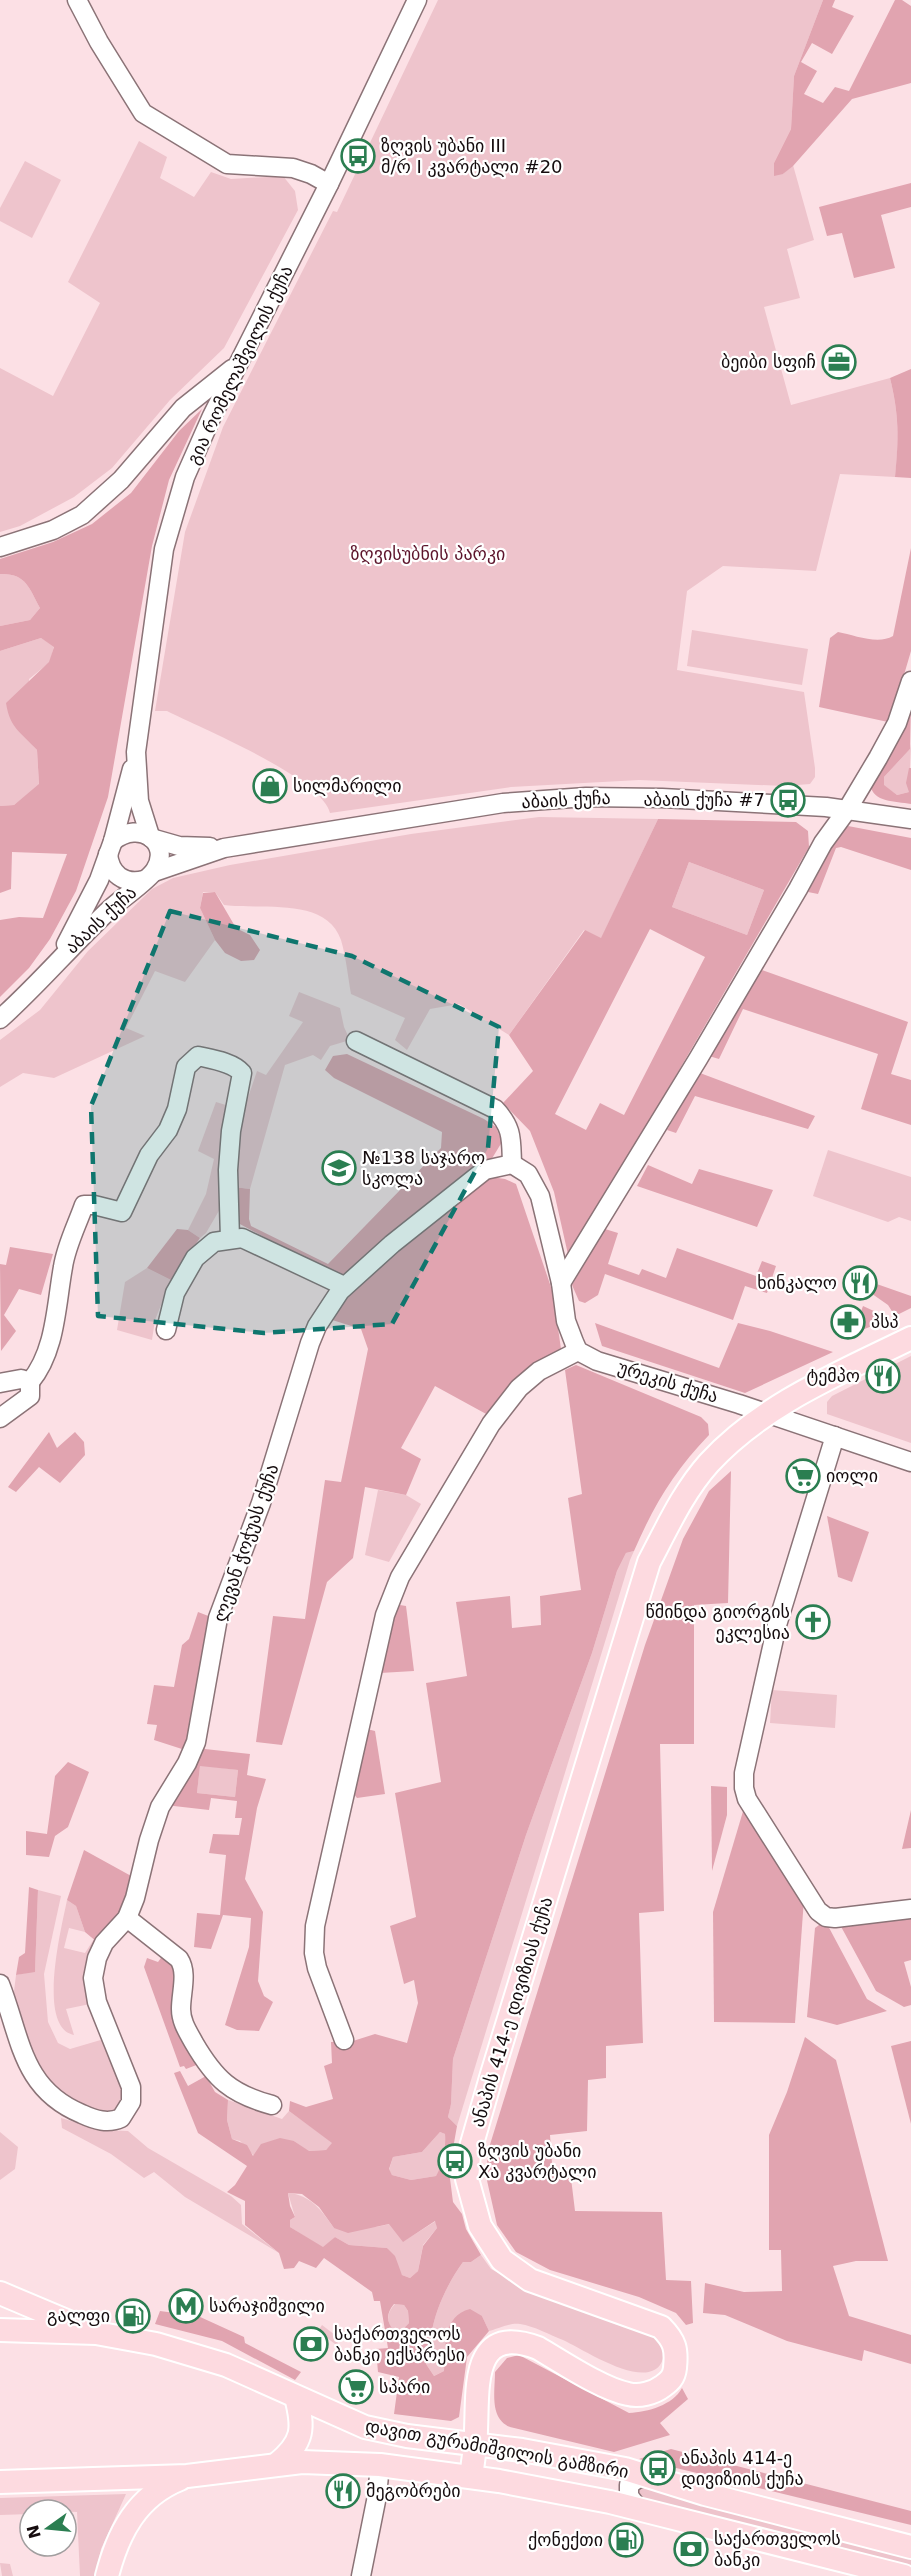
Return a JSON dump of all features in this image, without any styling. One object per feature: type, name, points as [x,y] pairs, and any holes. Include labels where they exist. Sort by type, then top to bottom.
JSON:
[{"type":"main road","name":"ანაპის 414-ე დივიზიას ქუჩა","points":[[471,2476],[476,2442],[479,2367],[488,2352],[505,2343],[525,2343],[538,2348],[615,2390],[631,2395],[656,2392],[675,2374],[677,2352],[674,2340],[661,2327],[531,2280],[502,2260],[480,2226],[467,2179],[469,2154],[649,1562],[679,1504],[708,1464],[767,1413],[911,1338]]},
{"type":"main road","points":[[0,2293],[96,2333]]},
{"type":"main road","points":[[0,2330],[96,2333]]},
{"type":"main road","name":"დავით გურამიშვილის გამზირი","points":[[96,2333],[190,2354],[226,2365],[365,2427],[407,2436],[476,2442],[625,2469],[911,2547]]},
{"type":"main road","points":[[277,2464],[294,2449],[301,2432],[302,2423],[296,2397]]},
{"type":"main road","name":"დავით გურამიშვილის გამზირი","points":[[187,2476],[277,2464],[326,2462],[380,2465],[471,2476],[638,2508],[904,2576]]},
{"type":"main road","points":[[0,2482],[187,2476]]},
{"type":"main road","points":[[107,2576],[118,2542],[134,2513],[155,2492],[187,2476]]},
{"type":"street","points":[[76,0],[143,113],[227,164],[293,168],[311,174],[329,184]]},
{"type":"street","name":"გია რომელაშვილის ქუჩა","points":[[111,847],[136,752],[164,549],[185,477],[237,364],[329,184],[417,0]]},
{"type":"street","points":[[0,547],[53,530],[82,514],[121,480],[183,408],[237,364]]},
{"type":"street","points":[[561,1283],[698,1059],[823,843],[847,810],[897,723],[911,681]]},
{"type":"street","name":"გია რომელაშვილის ქუჩა","points":[[136,752],[139,801],[151,837]]},
{"type":"street","name":"აბაის ქუჩა","points":[[0,1019],[108,911],[149,876],[224,848],[503,803],[586,797],[742,801],[847,810],[911,819]]},
{"type":"street","points":[[131,831],[151,837],[159,855],[149,876],[127,881],[119,877],[113,871],[111,847],[122,833],[131,831]]},
{"type":"street","name":"აბაის ქუჩა","points":[[151,837],[179,846],[224,848]]},
{"type":"street","name":"აბაის ქუჩა","points":[[58,961],[99,880],[111,847]]},
{"type":"street","points":[[344,2040],[317,1968],[314,1953],[315,1926],[385,1615],[400,1577],[491,1424],[519,1388],[539,1371],[578,1351],[566,1321],[561,1283],[540,1196],[528,1174],[512,1164],[511,1132],[506,1121],[495,1109],[356,1041]]},
{"type":"street","points":[[0,1418],[30,1396],[30,1382],[41,1369],[60,1291],[63,1265],[84,1205],[122,1212],[148,1155],[168,1130],[177,1108],[186,1067],[198,1056],[234,1067],[242,1073],[231,1131],[228,1170],[230,1239]]},
{"type":"street","name":"ლევან ჭოჭუას ქუჩა","points":[[0,1983],[23,2057],[36,2080],[52,2098],[69,2109],[94,2119],[107,2121],[121,2118],[131,2102],[131,2087],[97,2002],[93,1978],[97,1958],[104,1943],[127,1917],[135,1898],[149,1840],[160,1807],[187,1763],[196,1742],[218,1618],[261,1503],[310,1343],[327,1310],[344,1286],[470,1180],[485,1170],[512,1164]]},
{"type":"street","points":[[166,1330],[174,1293],[195,1258],[214,1242],[242,1238],[344,1286]]},
{"type":"street","name":"ურეკის ქუჩა","points":[[578,1351],[597,1361],[767,1413],[911,1462]]},
{"type":"street","points":[[0,1383],[21,1379],[30,1382]]},
{"type":"street","points":[[835,1436],[777,1625],[744,1773],[744,1788],[747,1799],[818,1911],[826,1917],[835,1918],[911,1909]]},
{"type":"street","points":[[127,1917],[179,1959],[183,1965],[181,2011],[185,2027],[209,2069],[231,2089],[248,2098],[272,2105]]},
{"type":"street","points":[[361,2576],[377,2496],[380,2465]]},
{"type":"street","points":[[638,2508],[629,2496],[630,2485],[648,2476]]},
{"type":"highlighted area","points":[[170,911],[352,956],[499,1027],[488,1148],[392,1324],[264,1333],[98,1316],[91,1106]]},
{"type":"green space","name":"ზღვისუბნის პარკი","points":[[438,0],[823,0],[794,76],[791,129],[774,163],[783,174],[793,165],[814,240],[787,249],[800,298],[764,307],[791,405],[890,378],[897,427],[895,477],[840,474],[816,571],[723,566],[687,591],[677,670],[804,692],[815,768],[815,777],[810,784],[785,786],[639,780],[511,787],[330,813],[322,799],[284,770],[167,711],[155,711],[185,532],[223,427],[333,211],[337,212]]},
{"type":"green space","points":[[139,141],[167,157],[160,178],[194,197],[211,172],[231,179],[283,176],[295,191],[298,210],[224,348],[170,400],[112,468],[74,497],[20,526],[0,532],[0,368],[53,396],[100,303],[68,282]]},
{"type":"green space","points":[[25,161],[61,180],[32,238],[0,221],[0,208]]},
{"type":"green space","points":[[0,574],[16,576],[26,583],[40,608],[30,620],[0,626]]},
{"type":"green space","points":[[692,630],[808,649],[802,685],[687,666]]},
{"type":"green space","points":[[41,638],[54,646],[50,662],[29,679],[31,743],[37,750],[39,785],[14,805],[0,806],[0,651]]},
{"type":"green space","points":[[911,744],[909,792],[897,795],[884,786],[884,777],[910,749]]},
{"type":"green space","points":[[539,817],[658,819],[601,939],[584,930],[509,1035],[459,1004],[430,1009],[407,1050],[395,1040],[405,1018],[351,994],[341,940],[333,926],[322,917],[291,908],[224,905],[215,892],[203,892],[200,908],[215,940],[185,982],[155,971],[126,1028],[145,1036],[54,1078],[23,1073],[0,1087],[0,1040],[40,1010],[88,951],[152,889],[173,878],[230,865],[411,834]]},
{"type":"green space","points":[[689,862],[764,890],[747,935],[672,907]]},
{"type":"green space","points":[[299,992],[340,1008],[344,1027],[350,1040],[330,1046],[321,1060],[313,1055],[285,1065],[250,1189],[234,1187],[239,1124],[257,1071],[266,1075],[303,1022],[289,1016]]},
{"type":"green space","points":[[216,1102],[229,1106],[224,1136],[220,1209],[206,1233],[200,1238],[188,1230],[206,1194],[214,1159],[198,1151]]},
{"type":"green space","points":[[828,1150],[911,1177],[911,1221],[899,1217],[888,1222],[813,1196]]},
{"type":"green space","points":[[147,1268],[171,1280],[155,1320],[152,1340],[117,1330],[125,1282]]},
{"type":"green space","points":[[911,1356],[911,1443],[827,1414],[827,1402],[832,1396]]},
{"type":"green space","points":[[378,1490],[406,1495],[421,1504],[389,1562],[365,1555]]},
{"type":"green space","points":[[634,1551],[457,2126],[448,2117],[453,2059],[526,1835],[592,1653],[617,1571],[626,1553]]},
{"type":"green space","points":[[772,1690],[837,1695],[835,1728],[770,1723]]},
{"type":"green space","points":[[200,1765],[238,1770],[235,1797],[197,1793]]},
{"type":"green space","points":[[38,1890],[61,1896],[44,1974],[48,2022],[58,2043],[70,2049],[104,2039],[122,2081],[123,2091],[120,2101],[115,2109],[104,2117],[72,2104],[41,2075],[12,2007],[16,1975],[35,1971]]},
{"type":"green space","points":[[67,1900],[76,1906],[85,1932],[69,1928],[64,1948],[85,1953],[94,1939],[97,1942],[88,1958],[84,1972],[90,2004],[66,2009],[74,2035],[63,2028],[56,2014],[54,1996],[54,1974]]},
{"type":"green space","points":[[228,2100],[282,2119],[289,2111],[333,2143],[326,2150],[308,2151],[294,2141],[254,2156],[240,2141],[232,2139],[227,2120]]},
{"type":"green space","points":[[61,2118],[101,2130],[128,2131],[148,2148],[231,2196],[241,2205],[242,2224],[279,2253],[185,2197],[154,2172],[144,2178],[111,2154],[62,2128]]},
{"type":"green space","points":[[0,2132],[18,2147],[15,2169],[0,2180]]},
{"type":"green space","points":[[440,2132],[445,2134],[445,2145],[436,2176],[411,2180],[392,2175],[389,2170],[393,2157],[422,2152]]},
{"type":"green space","points":[[288,2193],[309,2200],[334,2228],[376,2227],[390,2224],[404,2241],[436,2221],[437,2228],[423,2245],[418,2271],[410,2278],[402,2275],[387,2248],[349,2245],[335,2237],[323,2248],[290,2227],[290,2220],[295,2217]]},
{"type":"green space","points":[[481,2255],[491,2269],[527,2289],[660,2339],[663,2349],[662,2362],[651,2371],[627,2370],[525,2325],[512,2324],[489,2331],[482,2316],[446,2349],[444,2371],[434,2376],[426,2364],[440,2304],[463,2262],[471,2262]]},
{"type":"green space","points":[[395,2304],[404,2305],[408,2311],[409,2323],[394,2332],[388,2318]]},
{"type":"green space","points":[[322,2325],[335,2335],[339,2347],[318,2331]]},
{"type":"green space","points":[[643,2488],[911,2556],[911,2570],[639,2498],[635,2489]]},
{"type":"green space","points":[[126,2494],[101,2549],[95,2576],[80,2576],[78,2498],[18,2498],[18,2514],[0,2515],[0,2498]]},
{"type":"green space","points":[[0,2563],[10,2564],[13,2576],[2,2576]]},
{"type":"shaded area","points":[[823,0],[835,0],[832,7],[854,16],[832,54],[812,43],[801,62],[817,71],[804,94],[823,103],[835,87],[849,91],[895,0],[902,0],[911,6],[911,83],[852,99],[793,166],[783,174],[774,176],[774,163],[791,129],[794,76]]},
{"type":"shaded area","points":[[911,183],[911,207],[881,215],[895,268],[854,278],[842,233],[827,236],[819,207]]},
{"type":"shaded area","points":[[911,369],[911,478],[895,477],[897,427],[890,378]]},
{"type":"shaded area","points":[[202,409],[169,480],[152,546],[108,797],[76,891],[50,939],[29,968],[0,997],[0,920],[19,917],[43,918],[67,854],[12,852],[11,889],[0,893],[0,806],[14,805],[39,784],[37,750],[13,725],[6,703],[49,662],[54,647],[41,638],[0,651],[0,626],[30,620],[40,608],[26,583],[16,576],[0,574],[0,559],[53,542],[92,524],[131,493],[179,431]]},
{"type":"shaded area","points":[[911,548],[911,651],[888,722],[819,707],[830,638],[838,632],[880,640],[893,636]]},
{"type":"shaded area","points":[[911,704],[910,749],[884,777],[884,785],[897,795],[909,792],[906,783],[909,768],[911,768],[911,804],[880,798],[875,795],[870,784],[903,731]]},
{"type":"shaded area","points":[[658,819],[796,822],[808,831],[809,847],[569,1259],[554,1192],[530,1131],[503,1103],[533,1071],[509,1035],[585,930],[601,938]],"holes":[[[689,862],[764,890],[747,935],[672,907]],[[650,929],[705,957],[624,1115],[600,1103],[586,1130],[555,1114]]]},
{"type":"shaded area","points":[[848,826],[911,838],[911,870],[841,847],[836,848],[818,894],[808,892],[838,836]]},
{"type":"shaded area","points":[[215,892],[236,928],[250,935],[260,950],[254,960],[241,961],[225,953],[215,940],[200,908],[203,893]]},
{"type":"shaded area","points":[[759,969],[908,1022],[891,1074],[911,1080],[911,1125],[861,1109],[878,1054],[743,1009],[719,1059],[709,1056]]},
{"type":"shaded area","points":[[347,1054],[484,1119],[496,1127],[502,1142],[491,1160],[344,1280],[238,1223],[234,1187],[250,1189],[249,1219],[251,1226],[328,1264],[441,1148],[442,1132],[334,1078],[325,1070],[333,1056]]},
{"type":"shaded area","points":[[700,1073],[815,1116],[808,1129],[695,1096],[676,1133],[667,1130]]},
{"type":"shaded area","points":[[648,1165],[692,1184],[699,1169],[773,1190],[757,1227],[637,1186]]},
{"type":"shaded area","points":[[491,1177],[505,1179],[516,1184],[553,1293],[561,1349],[532,1368],[488,1415],[435,1386],[401,1448],[421,1459],[406,1495],[365,1487],[353,1558],[327,1582],[282,1745],[256,1742],[273,1616],[305,1619],[325,1480],[341,1482],[368,1349],[361,1329],[329,1319],[360,1277],[476,1184]]},
{"type":"shaded area","points":[[177,1229],[188,1230],[200,1238],[171,1280],[147,1268]]},
{"type":"shaded area","points":[[605,1229],[618,1233],[608,1264],[639,1275],[642,1269],[666,1278],[677,1248],[756,1276],[762,1261],[776,1266],[767,1293],[745,1286],[733,1320],[605,1274],[598,1295],[585,1303],[579,1301],[572,1285]]},
{"type":"shaded area","points":[[10,1247],[53,1254],[41,1295],[19,1289],[4,1315],[16,1331],[1,1351],[0,1264],[6,1265]]},
{"type":"shaded area","points":[[871,1282],[911,1296],[911,1308],[895,1316],[888,1305],[868,1291]]},
{"type":"shaded area","points":[[863,1306],[876,1312],[882,1322],[862,1330],[855,1328]]},
{"type":"shaded area","points":[[595,1323],[719,1368],[738,1323],[833,1352],[745,1393],[602,1346]]},
{"type":"shaded area","points":[[576,1365],[701,1417],[708,1424],[709,1435],[675,1475],[657,1504],[634,1551],[626,1553],[617,1571],[592,1653],[526,1835],[453,2059],[451,2104],[448,2117],[457,2126],[449,2171],[453,2202],[462,2214],[466,2229],[481,2255],[471,2262],[463,2262],[448,2286],[434,2322],[426,2364],[434,2376],[444,2371],[447,2334],[454,2318],[461,2313],[470,2309],[482,2316],[489,2331],[467,2357],[459,2417],[451,2421],[394,2414],[399,2377],[378,2372],[376,2349],[388,2348],[380,2301],[374,2301],[372,2292],[324,2258],[316,2268],[299,2261],[294,2268],[284,2269],[279,2253],[245,2225],[245,2201],[227,2192],[235,2185],[247,2166],[198,2133],[174,2073],[180,2071],[188,2086],[206,2076],[215,2092],[228,2100],[227,2120],[232,2139],[247,2145],[253,2156],[261,2144],[280,2138],[294,2141],[309,2151],[326,2150],[332,2143],[289,2111],[290,2101],[306,2107],[333,2099],[324,2066],[332,2063],[331,2042],[353,2041],[375,2034],[407,2043],[418,2003],[414,1980],[404,1984],[390,1926],[416,1917],[395,1793],[441,1782],[426,1683],[467,1676],[456,1602],[510,1596],[512,1628],[541,1625],[540,1596],[581,1590],[568,1498],[582,1494],[565,1370]],"holes":[[[440,2132],[445,2134],[445,2145],[436,2176],[411,2180],[392,2175],[389,2169],[393,2157],[422,2152]],[[288,2193],[302,2194],[319,2207],[334,2228],[348,2233],[389,2224],[403,2242],[435,2221],[437,2228],[423,2246],[418,2271],[410,2278],[402,2275],[395,2256],[387,2248],[349,2245],[335,2237],[323,2247],[290,2227],[290,2220],[295,2217]],[[394,2304],[404,2305],[408,2311],[409,2323],[404,2328],[394,2331],[391,2327],[388,2321]]]},
{"type":"shaded area","points":[[49,1432],[57,1448],[75,1432],[84,1442],[85,1455],[60,1483],[39,1467],[16,1492],[8,1487]]},
{"type":"shaded area","points":[[731,1471],[728,1603],[694,1605],[694,1744],[660,1744],[664,1911],[639,1913],[643,2043],[606,2046],[606,2078],[588,2080],[587,2131],[550,2135],[553,2176],[571,2178],[575,2211],[662,2212],[666,2280],[691,2281],[693,2323],[686,2325],[676,2313],[639,2297],[550,2270],[516,2252],[497,2225],[486,2176],[488,2151],[645,1645],[683,1539],[709,1491]]},
{"type":"shaded area","points":[[827,1516],[869,1532],[852,1582],[838,1577]]},
{"type":"shaded area","points":[[400,1605],[406,1606],[414,1671],[380,1673],[391,1620]]},
{"type":"shaded area","points":[[198,1612],[211,1617],[192,1731],[185,1750],[154,1740],[157,1725],[147,1724],[154,1685],[174,1687],[182,1645],[189,1639]]},
{"type":"shaded area","points":[[367,1729],[375,1731],[385,1794],[357,1798],[353,1793]]},
{"type":"shaded area","points":[[199,1742],[205,1749],[250,1754],[247,1775],[266,1779],[257,1808],[245,1879],[263,1912],[258,1981],[264,1996],[273,2002],[259,2031],[237,2030],[225,2025],[249,1947],[251,1918],[223,1915],[211,1949],[194,1947],[197,1913],[220,1915],[226,1855],[209,1853],[213,1834],[239,1835],[242,1818],[235,1818],[237,1801],[211,1798],[209,1810],[165,1805]],"holes":[[[200,1766],[238,1770],[235,1797],[197,1793]]]},
{"type":"shaded area","points":[[68,1762],[89,1772],[68,1827],[55,1836],[49,1857],[26,1855],[26,1831],[47,1834],[55,1776]]},
{"type":"shaded area","points":[[711,1786],[727,1787],[727,1815],[712,1871]]},
{"type":"shaded area","points":[[744,1808],[804,1899],[795,2023],[714,2022],[713,1912]]},
{"type":"shaded area","points":[[911,1810],[911,1848],[902,1849]]},
{"type":"shaded area","points":[[84,1850],[133,1877],[118,1918],[97,1942],[85,1932],[76,1906],[67,1900]]},
{"type":"shaded area","points":[[29,1887],[38,1890],[35,1972],[16,1975],[19,1957],[25,1953]]},
{"type":"shaded area","points":[[911,1913],[911,1960],[904,1962],[911,1987],[911,2005],[904,2007],[876,1991],[838,1921]]},
{"type":"shaded area","points":[[826,1922],[867,1999],[887,2011],[837,2025],[807,2017],[815,1928]]},
{"type":"shaded area","points":[[166,1951],[173,1958],[199,2064],[186,2069],[184,2066],[180,2067],[144,1967],[147,1958],[158,1962]]},
{"type":"shaded area","points":[[805,2037],[836,2060],[888,2261],[856,2261],[833,2266],[849,2316],[911,2335],[911,2364],[864,2350],[862,2361],[787,2341],[725,2315],[703,2313],[705,2283],[744,2292],[782,2291],[781,2250],[769,2250],[769,2135],[787,2092]]},
{"type":"shaded area","points":[[911,2041],[911,2124],[891,2046]]},
{"type":"shaded area","points":[[160,2311],[198,2316],[244,2337],[245,2343],[301,2372],[295,2380],[222,2341],[155,2324]]},
{"type":"shaded area","points":[[519,2355],[629,2413],[644,2411],[666,2403],[673,2399],[682,2388],[688,2399],[660,2423],[670,2435],[614,2452],[510,2427],[503,2423],[496,2411],[495,2372],[507,2358]]},
{"type":"shaded area","points":[[671,2449],[911,2511],[911,2525],[639,2459]]},
{"type":"place","name":"ზღვის უბანი III მ/რ I კვარტალი #20","points":[[358,156]]},
{"type":"place","name":"ბეიბი სფიჩ","points":[[839,362]]},
{"type":"place","name":"სილმარილი","points":[[270,786]]},
{"type":"place","name":"აბაის ქუჩა #7","points":[[788,800]]},
{"type":"place","name":"№138 საჯარო სკოლა","points":[[339,1168]]},
{"type":"place","name":"ხინკალო","points":[[860,1283]]},
{"type":"place","name":"პსპ","points":[[848,1322]]},
{"type":"place","name":"ტემპო","points":[[883,1376]]},
{"type":"place","name":"იოლი","points":[[803,1476]]},
{"type":"place","name":"წმინდა გიორგის ეკლესია","points":[[813,1622]]},
{"type":"place","name":"ზღვის უბანი Xა კვარტალი","points":[[455,2161]]},
{"type":"place","name":"სარაჯიშვილი","points":[[186,2306]]},
{"type":"place","name":"გალფი","points":[[133,2316]]},
{"type":"place","name":"საქართველოს ბანკი ექსპრესი","points":[[311,2344]]},
{"type":"place","name":"სპარი","points":[[356,2387]]},
{"type":"place","name":"ანაპის 414-ე დივიზიის ქუჩა","points":[[658,2468]]},
{"type":"place","name":"მეგობრები","points":[[343,2491]]},
{"type":"place","name":"ქონექთი","points":[[626,2540]]},
{"type":"place","name":"საქართველოს ბანკი","points":[[691,2549]]}]
